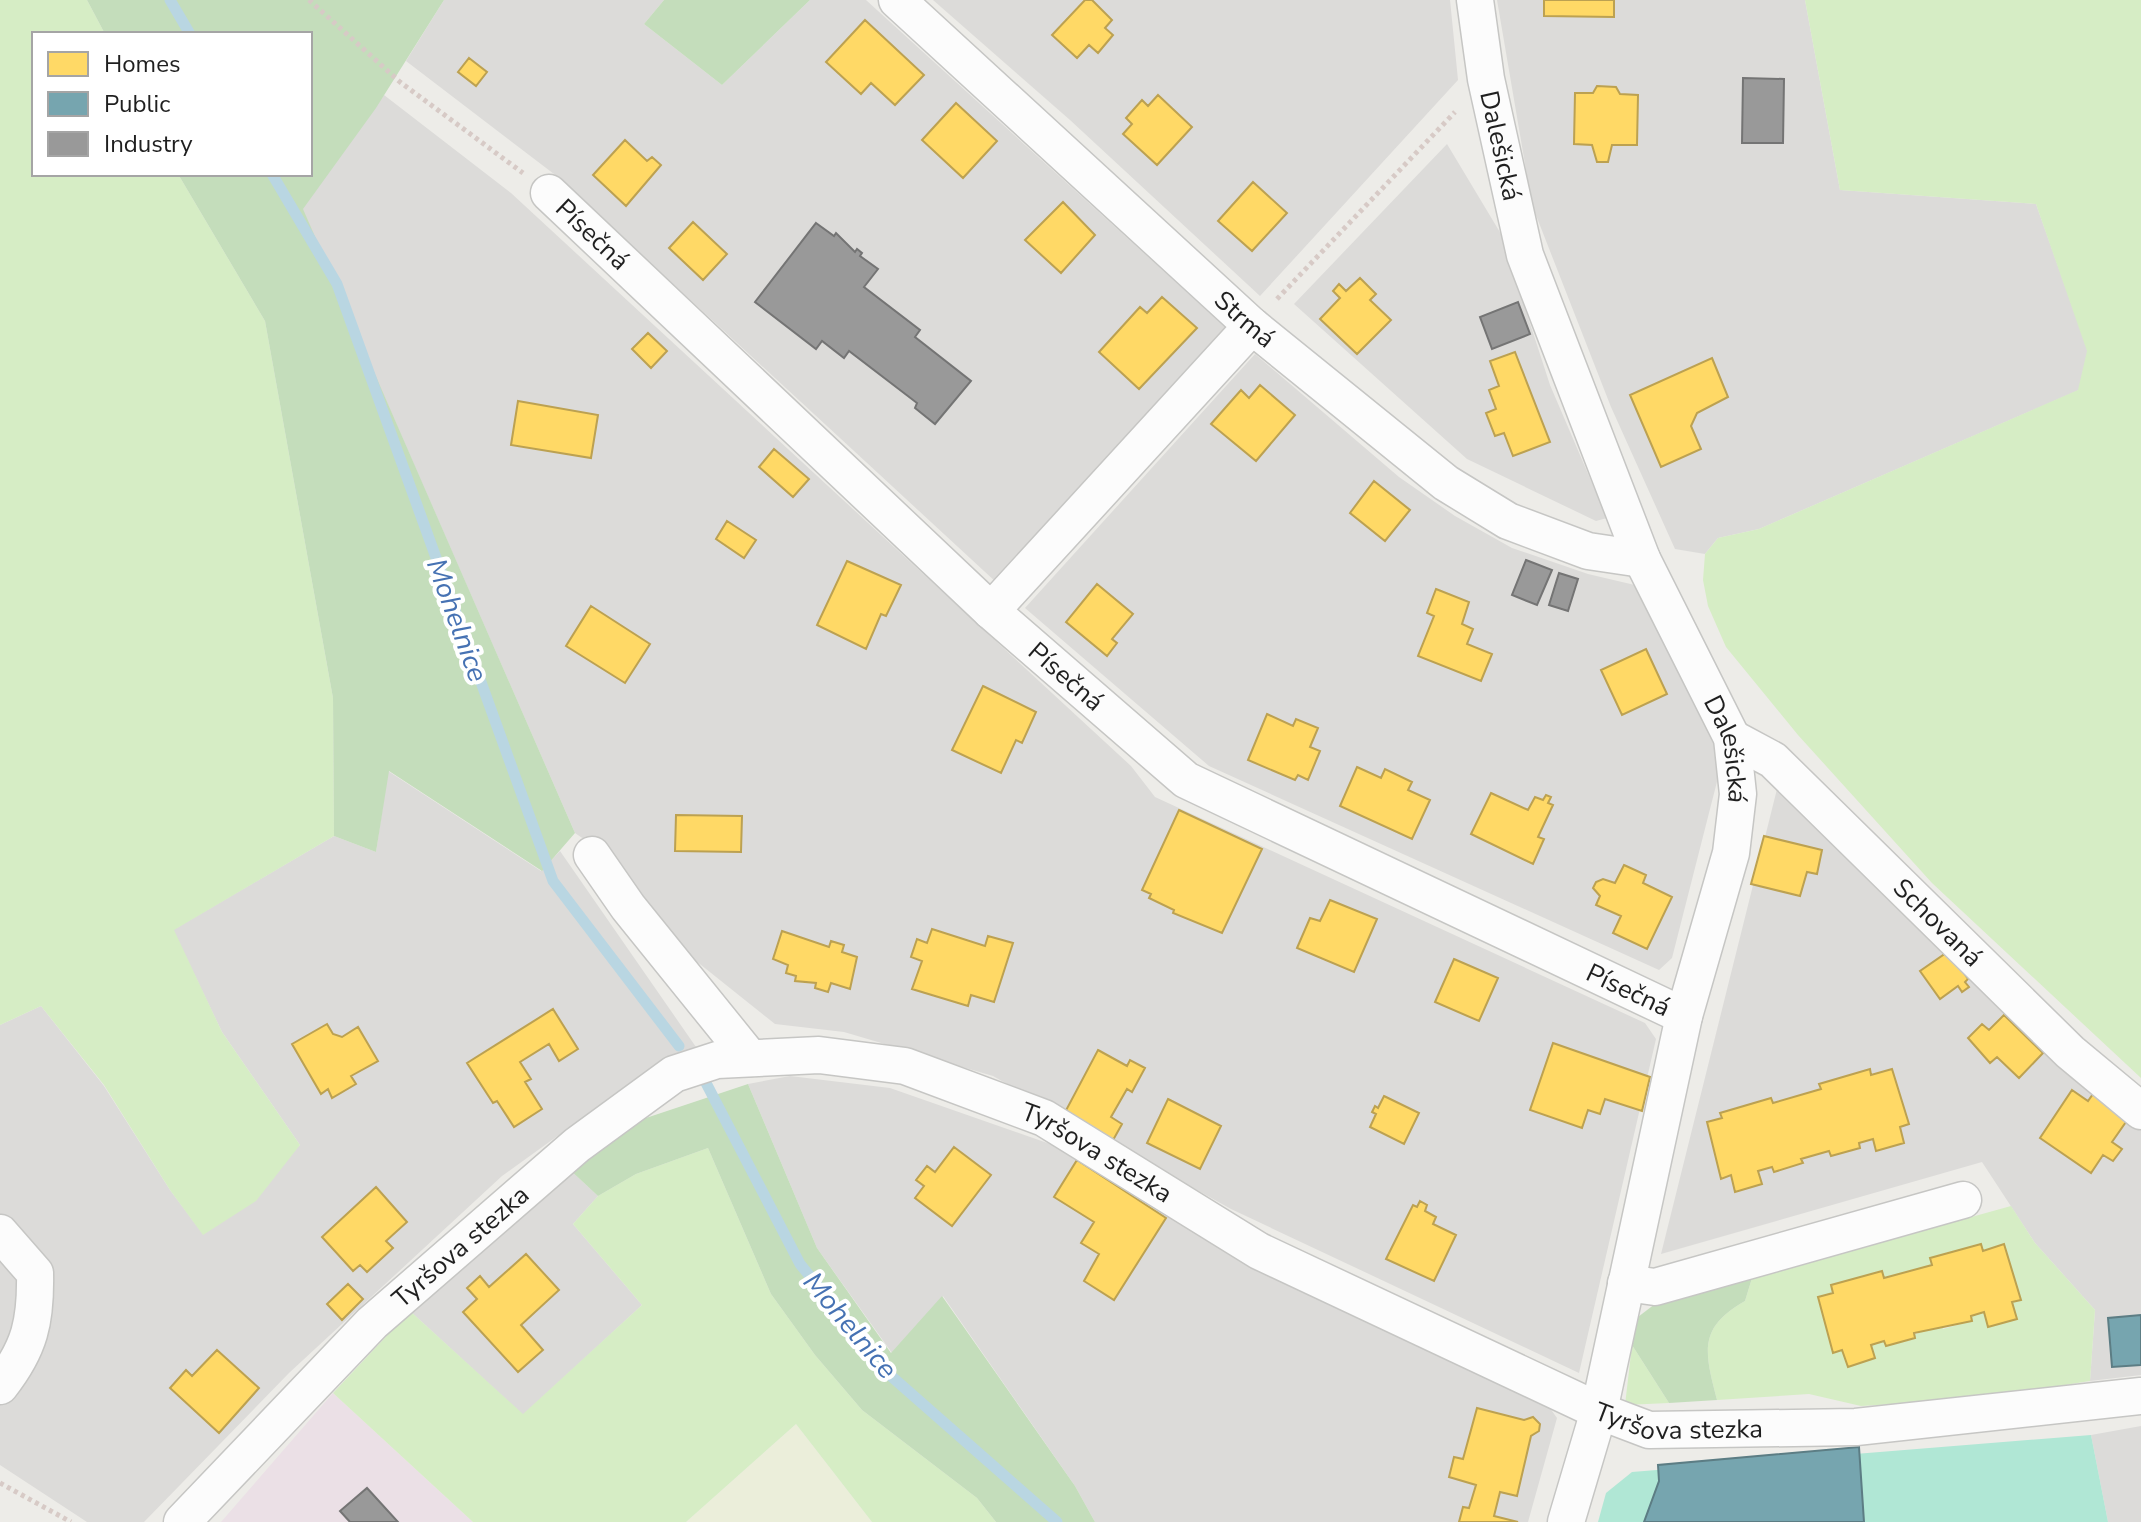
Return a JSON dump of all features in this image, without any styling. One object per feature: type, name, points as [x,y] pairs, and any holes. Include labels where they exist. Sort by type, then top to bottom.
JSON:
[{"type":"street","name":"Strmá","points":[[897,0],[1252,326],[1446,483],[1508,521],[1588,551],[1642,559]]},
{"type":"street","name":"Dalešická","points":[[1475,0],[1486,79],[1525,255],[1642,559],[1732,738],[1738,794],[1731,853],[1684,1016],[1599,1411],[1566,1522]]},
{"type":"street","name":"Písečná","points":[[549,193],[991,611],[1186,780],[1684,1016]]},
{"type":"street","points":[[991,611],[1252,326]]},
{"type":"street","name":"Schovaná","points":[[1732,738],[1773,760],[2070,1052],[2141,1111]]},
{"type":"street","points":[[592,855],[673,964],[750,1058]]},
{"type":"street","name":"Tyršova stezka","points":[[182,1522],[372,1323],[577,1145],[674,1074],[717,1060],[819,1055],[905,1066],[1044,1118],[1259,1251],[1599,1411],[1649,1430],[1856,1427],[2141,1396]]},
{"type":"street","points":[[1626,1283],[1655,1287],[1963,1200]]},
{"type":"street","points":[[0,1233],[35,1273],[36,1312],[21,1359],[0,1386]]},
{"type":"path","points":[[309,0],[400,82],[549,193]]},
{"type":"path","points":[[1252,326],[1486,79]]},
{"type":"path","points":[[0,1483],[71,1522]]},
{"type":"shaded area","points":[[444,0],[664,0],[644,24],[722,85],[810,0],[866,0],[1226,328],[997,583],[554,174],[406,61]]},
{"type":"shaded area","points":[[933,0],[1450,0],[1458,80],[1260,296],[1070,120]]},
{"type":"shaded area","points":[[1497,0],[1805,0],[1840,190],[2036,204],[2088,351],[2079,390],[1759,529],[1718,538],[1705,554],[1675,549],[1611,407],[1532,205]]},
{"type":"shaded area","points":[[384,95],[511,193],[1131,766],[1155,797],[1645,1023],[1656,1039],[1579,1373],[1231,1209],[993,1076],[844,1032],[775,1024],[681,949],[604,853],[575,833],[302,208]]},
{"type":"shaded area","points":[[1447,144],[1501,234],[1550,385],[1607,518],[1596,521],[1467,459],[1294,304]]},
{"type":"shaded area","points":[[1255,354],[1399,477],[1455,516],[1512,548],[1588,574],[1639,586],[1722,762],[1672,958],[1659,970],[1209,766],[1025,608]]},
{"type":"shaded area","points":[[388,771],[541,871],[560,851],[696,1047],[581,1119],[502,1176],[289,1373],[144,1522],[87,1522],[0,1465],[0,1025],[41,1006],[104,1086],[170,1190],[203,1234],[300,1145],[222,1032],[173,930],[334,836],[376,852]]},
{"type":"shaded area","points":[[1778,785],[2072,1076],[2141,1130],[2141,1375],[2090,1381],[2095,1310],[2035,1243],[1982,1162],[1661,1254]]},
{"type":"shaded area","points":[[790,1076],[890,1088],[1053,1145],[1238,1257],[1547,1404],[1557,1418],[1528,1522],[1095,1522],[1075,1486],[943,1296],[892,1353],[817,1248],[748,1084]]},
{"type":"shaded area","points":[[568,1168],[598,1196],[573,1224],[642,1305],[523,1415],[410,1311]]},
{"type":"shaded area","points":[[333,1393],[473,1522],[221,1522]]},
{"type":"shaded area","points":[[2141,1426],[2141,1522],[2108,1522],[2091,1435]]},
{"type":"green space","points":[[0,0],[87,0],[104,32],[32,32],[32,176],[179,176],[265,321],[333,698],[334,836],[174,930],[222,1032],[300,1145],[256,1201],[203,1235],[170,1190],[104,1085],[41,1006],[0,1025]]},
{"type":"green space","points":[[87,0],[444,0],[376,108],[303,209],[575,833],[542,871],[389,771],[376,852],[334,836],[333,698],[265,321],[179,176],[312,176],[312,32],[104,32]]},
{"type":"green space","points":[[664,0],[810,0],[722,85],[644,24]]},
{"type":"green space","points":[[1805,0],[2141,0],[2141,1078],[1932,883],[1798,735],[1726,647],[1708,606],[1703,580],[1705,554],[1718,538],[1759,529],[2078,390],[2087,351],[2036,204],[1840,190]]},
{"type":"green space","points":[[748,1084],[817,1248],[891,1353],[942,1296],[1075,1486],[1095,1522],[996,1522],[977,1498],[862,1410],[815,1355],[771,1294],[708,1148],[636,1174],[598,1196],[568,1168],[628,1124]]},
{"type":"green space","points":[[708,1148],[771,1294],[815,1355],[862,1410],[977,1498],[996,1522],[872,1522],[796,1424],[686,1522],[473,1522],[333,1393],[410,1311],[523,1414],[642,1305],[573,1224],[598,1196],[636,1174]]},
{"type":"green space","points":[[2011,1206],[2035,1243],[2095,1310],[2090,1381],[1977,1399],[1861,1406],[1809,1394],[1717,1400],[1708,1343],[1719,1321],[1745,1301],[1752,1278]],"holes":[[[2004,1245],[2020,1299],[1971,1316],[1971,1321],[1943,1329],[1941,1324],[1886,1346],[1884,1341],[1871,1345],[1875,1358],[1848,1367],[1842,1350],[1833,1352],[1818,1298],[1882,1272],[1884,1278]]]},
{"type":"green space","points":[[1752,1278],[1745,1301],[1719,1321],[1708,1343],[1717,1400],[1669,1403],[1632,1345],[1634,1320],[1655,1304]]},
{"type":"green space","points":[[1632,1345],[1669,1403],[1625,1405]]},
{"type":"green space","points":[[796,1424],[872,1522],[686,1522]]},
{"type":"green space","points":[[2091,1435],[2108,1522],[1598,1522],[1606,1493],[1632,1472]]},
{"type":"building: Homes","points":[[1085,0],[1092,0],[1112,20],[1105,28],[1113,35],[1098,53],[1089,45],[1077,58],[1052,35]]},
{"type":"building: Homes","points":[[1544,0],[1614,0],[1614,17],[1544,16]]},
{"type":"building: Homes","points":[[865,20],[924,75],[895,105],[871,83],[861,94],[826,62]]},
{"type":"building: Homes","points":[[469,58],[487,72],[476,86],[458,72]]},
{"type":"building: Homes","points":[[1597,86],[1616,87],[1620,94],[1638,95],[1637,145],[1612,145],[1608,162],[1597,162],[1592,145],[1574,144],[1575,93],[1593,93]]},
{"type":"building: Homes","points":[[1158,95],[1192,127],[1157,165],[1123,134],[1132,124],[1126,118],[1142,100],[1148,106]]},
{"type":"building: Homes","points":[[956,103],[997,141],[963,178],[922,140]]},
{"type":"building: Homes","points":[[625,140],[647,161],[652,157],[661,165],[626,206],[593,175]]},
{"type":"building: Homes","points":[[1253,182],[1287,213],[1252,251],[1218,221]]},
{"type":"building: Homes","points":[[1063,202],[1095,235],[1061,273],[1025,240]]},
{"type":"building: Homes","points":[[693,222],[727,254],[703,280],[669,248]]},
{"type":"building: Homes","points":[[1360,278],[1376,294],[1370,300],[1391,320],[1357,354],[1320,319],[1340,298],[1333,291],[1339,284],[1346,291]]},
{"type":"building: Homes","points":[[1162,297],[1197,328],[1139,389],[1099,352],[1140,307],[1147,313]]},
{"type":"building: Homes","points":[[648,333],[667,351],[651,368],[632,349]]},
{"type":"building: Homes","points":[[1515,352],[1550,442],[1513,456],[1504,433],[1495,436],[1486,413],[1496,409],[1489,390],[1499,386],[1490,361]]},
{"type":"building: Homes","points":[[1712,358],[1728,397],[1697,413],[1691,426],[1701,449],[1661,467],[1630,395]]},
{"type":"building: Homes","points":[[1260,385],[1295,415],[1256,461],[1211,424],[1241,390],[1249,398]]},
{"type":"building: Homes","points":[[518,401],[598,415],[591,458],[511,445]]},
{"type":"building: Homes","points":[[774,449],[809,479],[793,497],[759,467]]},
{"type":"building: Homes","points":[[1374,481],[1410,510],[1385,541],[1350,513]]},
{"type":"building: Homes","points":[[727,521],[756,540],[744,558],[716,539]]},
{"type":"building: Homes","points":[[847,561],[901,585],[886,616],[881,614],[866,649],[817,625]]},
{"type":"building: Homes","points":[[1097,584],[1133,614],[1112,639],[1117,643],[1107,656],[1066,622]]},
{"type":"building: Homes","points":[[1436,589],[1469,602],[1462,624],[1473,629],[1467,644],[1492,654],[1481,681],[1418,656],[1434,616],[1427,613]]},
{"type":"building: Homes","points":[[591,606],[650,644],[625,683],[566,646]]},
{"type":"building: Homes","points":[[1646,649],[1667,694],[1622,715],[1601,670]]},
{"type":"building: Homes","points":[[983,686],[1036,712],[1022,743],[1016,740],[1001,773],[952,750]]},
{"type":"building: Homes","points":[[1267,714],[1293,726],[1296,719],[1318,728],[1310,747],[1320,751],[1308,780],[1298,775],[1295,780],[1248,760]]},
{"type":"building: Homes","points":[[1357,767],[1381,778],[1385,769],[1412,782],[1408,790],[1430,800],[1412,839],[1340,806]]},
{"type":"building: Homes","points":[[1491,793],[1528,810],[1535,797],[1543,800],[1546,795],[1551,797],[1548,803],[1553,805],[1538,837],[1544,839],[1533,864],[1471,834]]},
{"type":"building: Homes","points":[[1179,810],[1262,849],[1222,933],[1173,913],[1174,910],[1149,898],[1151,894],[1142,890]]},
{"type":"building: Homes","points":[[676,815],[742,816],[741,852],[675,851]]},
{"type":"building: Homes","points":[[1764,836],[1822,850],[1817,874],[1807,872],[1800,896],[1751,884]]},
{"type":"building: Homes","points":[[1624,865],[1646,875],[1643,883],[1672,897],[1647,949],[1613,933],[1621,916],[1596,905],[1600,896],[1593,888],[1596,882],[1603,879],[1615,883]]},
{"type":"building: Homes","points":[[1330,900],[1377,919],[1354,972],[1297,948],[1310,918],[1320,921]]},
{"type":"building: Homes","points":[[932,929],[985,946],[988,936],[1013,943],[994,1002],[971,995],[968,1006],[912,989],[922,961],[911,957],[917,939],[927,943]]},
{"type":"building: Homes","points":[[782,931],[829,947],[831,941],[844,945],[842,952],[857,957],[850,989],[831,983],[828,992],[815,988],[816,983],[795,981],[796,976],[786,973],[788,965],[773,959]]},
{"type":"building: Homes","points":[[1949,951],[1968,979],[1965,982],[1969,987],[1962,992],[1958,986],[1940,999],[1920,971]]},
{"type":"building: Homes","points":[[1454,959],[1498,978],[1479,1021],[1435,1002]]},
{"type":"building: Homes","points":[[553,1009],[578,1049],[559,1061],[549,1044],[520,1062],[531,1079],[525,1082],[542,1109],[514,1127],[497,1101],[493,1103],[467,1063]]},
{"type":"building: Homes","points":[[2004,1015],[2043,1053],[2019,1078],[1997,1057],[1990,1063],[1968,1038],[1982,1024],[1989,1030]]},
{"type":"building: Homes","points":[[327,1024],[333,1034],[342,1037],[358,1027],[378,1061],[351,1076],[356,1084],[332,1098],[328,1089],[321,1094],[292,1044]]},
{"type":"building: Homes","points":[[1553,1043],[1650,1077],[1642,1111],[1605,1099],[1600,1114],[1588,1110],[1582,1128],[1530,1110]]},
{"type":"building: Homes","points":[[1098,1050],[1127,1066],[1130,1060],[1145,1068],[1132,1092],[1127,1089],[1111,1117],[1122,1124],[1112,1142],[1063,1116]]},
{"type":"building: Homes","points":[[1870,1069],[1871,1075],[1892,1069],[1909,1124],[1900,1127],[1904,1143],[1876,1151],[1873,1139],[1859,1143],[1860,1148],[1831,1156],[1829,1151],[1801,1159],[1803,1163],[1774,1172],[1772,1167],[1758,1171],[1762,1184],[1735,1192],[1731,1175],[1721,1179],[1707,1122],[1722,1118],[1720,1113],[1771,1098],[1773,1103],[1821,1089],[1819,1084]]},
{"type":"building: Homes","points":[[2072,1090],[2088,1101],[2093,1094],[2128,1119],[2112,1142],[2122,1149],[2113,1161],[2103,1155],[2091,1173],[2040,1138]]},
{"type":"building: Homes","points":[[1384,1096],[1419,1113],[1404,1144],[1370,1127],[1376,1114],[1372,1112]]},
{"type":"building: Homes","points":[[1168,1099],[1221,1126],[1200,1169],[1147,1143]]},
{"type":"building: Homes","points":[[954,1147],[991,1175],[952,1226],[915,1198],[924,1186],[916,1180],[927,1166],[935,1172]]},
{"type":"building: Homes","points":[[1077,1160],[1166,1218],[1114,1300],[1084,1281],[1099,1254],[1081,1243],[1094,1222],[1054,1197]]},
{"type":"building: Homes","points":[[376,1187],[407,1222],[386,1241],[393,1248],[367,1272],[360,1265],[353,1271],[322,1237]]},
{"type":"building: Homes","points":[[1420,1201],[1427,1205],[1425,1211],[1436,1217],[1433,1224],[1456,1235],[1434,1281],[1386,1259],[1413,1205],[1417,1207]]},
{"type":"building: Homes","points":[[1981,1244],[1983,1251],[2004,1244],[2021,1300],[2012,1302],[2017,1319],[1988,1327],[1984,1312],[1971,1316],[1972,1321],[1914,1333],[1915,1338],[1886,1346],[1884,1341],[1871,1345],[1875,1358],[1848,1367],[1842,1350],[1833,1353],[1818,1297],[1833,1293],[1831,1285],[1882,1271],[1884,1278],[1932,1265],[1930,1258]]},
{"type":"building: Homes","points":[[526,1254],[559,1290],[521,1325],[543,1350],[518,1372],[463,1312],[477,1299],[467,1288],[480,1276],[489,1287]]},
{"type":"building: Homes","points":[[348,1284],[363,1299],[342,1320],[327,1304]]},
{"type":"building: Homes","points":[[217,1350],[259,1388],[219,1433],[170,1388],[186,1370],[192,1376]]},
{"type":"building: Homes","points":[[1477,1408],[1524,1420],[1533,1417],[1540,1424],[1539,1431],[1531,1436],[1517,1496],[1500,1492],[1494,1516],[1518,1522],[1459,1522],[1463,1507],[1469,1508],[1476,1485],[1449,1477],[1454,1457],[1463,1459]]},
{"type":"building: Public","points":[[2141,1315],[2141,1365],[2112,1367],[2108,1318]]},
{"type":"building: Public","points":[[1859,1447],[1864,1522],[1644,1522],[1659,1481],[1658,1465]]},
{"type":"building: Industry","points":[[1743,78],[1784,79],[1783,143],[1742,143]]},
{"type":"building: Industry","points":[[816,223],[834,236],[836,233],[878,269],[864,287],[920,330],[915,337],[971,381],[935,424],[915,408],[917,403],[849,351],[844,358],[822,341],[816,349],[755,302]]},
{"type":"building: Industry","points":[[1518,302],[1530,334],[1492,349],[1480,317]]},
{"type":"building: Industry","points":[[1526,560],[1552,570],[1537,605],[1512,595]]},
{"type":"building: Industry","points":[[1559,573],[1578,579],[1568,611],[1549,605]]},
{"type":"building: Industry","points":[[367,1488],[398,1522],[350,1522],[340,1511]]},
{"type":"waterway","name":"Mohelnice","points":[[170,0],[189,32]]},
{"type":"waterway","name":"Mohelnice","points":[[273,176],[337,284],[553,881],[679,1046]]},
{"type":"waterway","name":"Mohelnice","points":[[705,1081],[800,1264],[891,1376],[1057,1522]]}]
